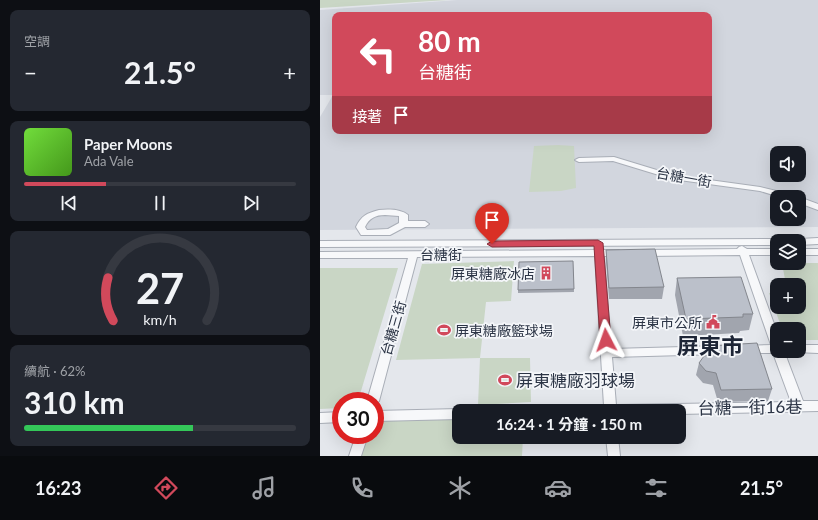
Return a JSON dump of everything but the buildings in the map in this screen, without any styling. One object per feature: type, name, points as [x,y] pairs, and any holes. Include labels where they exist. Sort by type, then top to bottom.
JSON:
[{"type":"street","name":"台糖一街","points":[[579,160],[614,159],[672,177],[770,192]]},
{"type":"street","points":[[806,203],[818,207]]},
{"type":"street","points":[[403,224],[425,224]]},
{"type":"street","points":[[806,242],[818,241]]},
{"type":"street","points":[[740,242],[770,326]]},
{"type":"street","name":"台糖街","points":[[320,255],[413,255],[770,242]]},
{"type":"street","name":"台糖街","points":[[320,244],[599,248],[630,253],[770,252]]},
{"type":"street","points":[[599,248],[610,404]]},
{"type":"street","points":[[806,252],[818,252]]},
{"type":"street","name":"台糖三街","points":[[375,392],[413,255]]},
{"type":"street","points":[[606,353],[770,349]]},
{"type":"street","points":[[806,349],[818,349]]},
{"type":"street","points":[[781,358],[798,405]]},
{"type":"street","name":"台糖一街16巷","points":[[686,409],[798,405],[818,406]]},
{"type":"street","points":[[384,416],[452,414]]},
{"type":"street","points":[[320,418],[332,417]]},
{"type":"street","points":[[356,456],[359,444]]},
{"type":"street","points":[[613,444],[614,456]]},
{"type":"shaded area","points":[[457,0],[818,0],[818,227],[320,230],[320,117],[332,97],[332,134],[712,134],[712,12],[332,12],[332,95],[320,95],[320,10]]},
{"type":"green space","points":[[320,0],[448,0],[320,8]]},
{"type":"green space","points":[[534,146],[574,146],[576,188],[561,191],[529,192]]},
{"type":"green space","points":[[514,261],[511,301],[486,302],[480,358],[396,360],[422,264]]},
{"type":"green space","points":[[806,263],[818,263],[818,340],[806,340],[806,322],[779,322],[777,314],[806,314],[806,278],[785,278],[783,270],[806,270]]},
{"type":"green space","points":[[320,268],[398,268],[361,392],[332,392],[332,408],[320,409]]},
{"type":"green space","name":"屏東糖廠羽球場","points":[[480,358],[530,358],[531,402],[478,404]]},
{"type":"green space","points":[[452,414],[452,444],[523,444],[522,456],[355,456],[359,444],[384,444],[384,416]]},
{"type":"place","name":"屏東糖廠冰店","points":[[546,273]]},
{"type":"place","name":"屏東市公所","points":[[713,322]]},
{"type":"place","name":"屏東糖廠籃球場","points":[[444,330]]},
{"type":"place","name":"屏東糖廠羽球場","points":[[505,380]]},
{"type":"district","name":"屏東市","points":[[710,345]]},
{"type":"route","points":[[492,244],[598,243],[606,340]]}]
